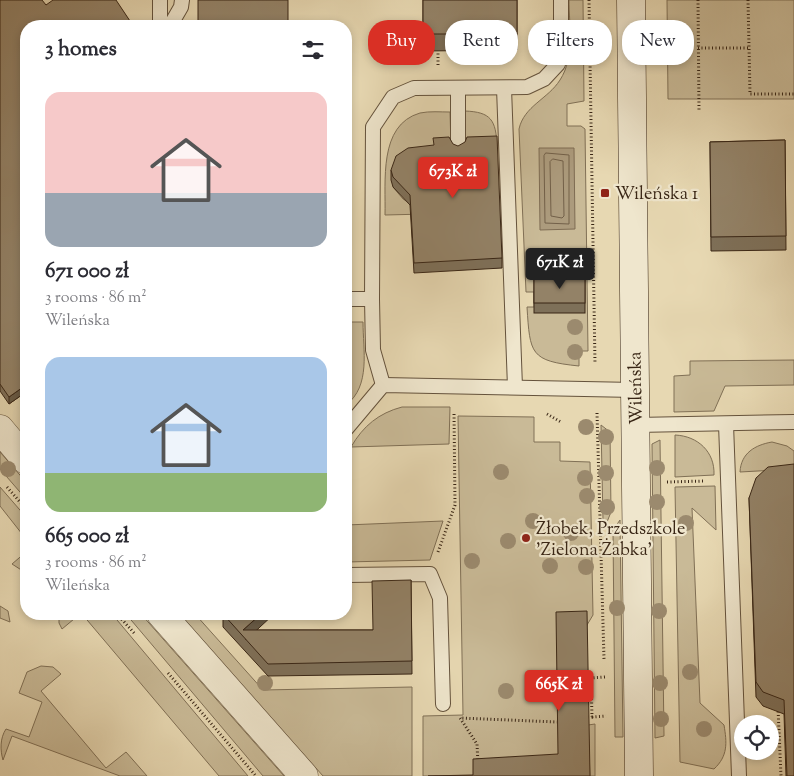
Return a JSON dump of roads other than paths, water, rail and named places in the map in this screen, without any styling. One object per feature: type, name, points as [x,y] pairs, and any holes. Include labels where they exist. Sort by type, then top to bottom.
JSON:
[{"type":"street","name":"Wileńska","points":[[631,0],[639,776]]},
{"type":"street","points":[[0,429],[20,453]]},
{"type":"street","points":[[166,620],[304,776]]},
{"type":"lane","points":[[160,0],[160,20]]},
{"type":"lane","points":[[173,20],[181,7],[182,0]]},
{"type":"lane","points":[[383,385],[373,350],[373,127],[393,97],[414,88],[526,88],[544,79],[558,64],[561,41],[561,0]]},
{"type":"lane","points":[[458,88],[458,147]]},
{"type":"lane","points":[[504,88],[515,387]]},
{"type":"lane","points":[[352,299],[372,299]]},
{"type":"lane","points":[[383,385],[635,390]]},
{"type":"lane","points":[[352,422],[383,385]]},
{"type":"lane","points":[[636,425],[794,422]]},
{"type":"lane","points":[[726,424],[739,776]]},
{"type":"lane","points":[[352,575],[430,574],[440,598],[442,704]]},
{"type":"water","points":[[539,148],[574,148],[575,229],[540,230]]},
{"type":"place","name":"Wileńska 1","points":[[605,193]]},
{"type":"place","name":"Żłobek, Przedszkole 'Zielona Żabka'","points":[[526,538]]}]
